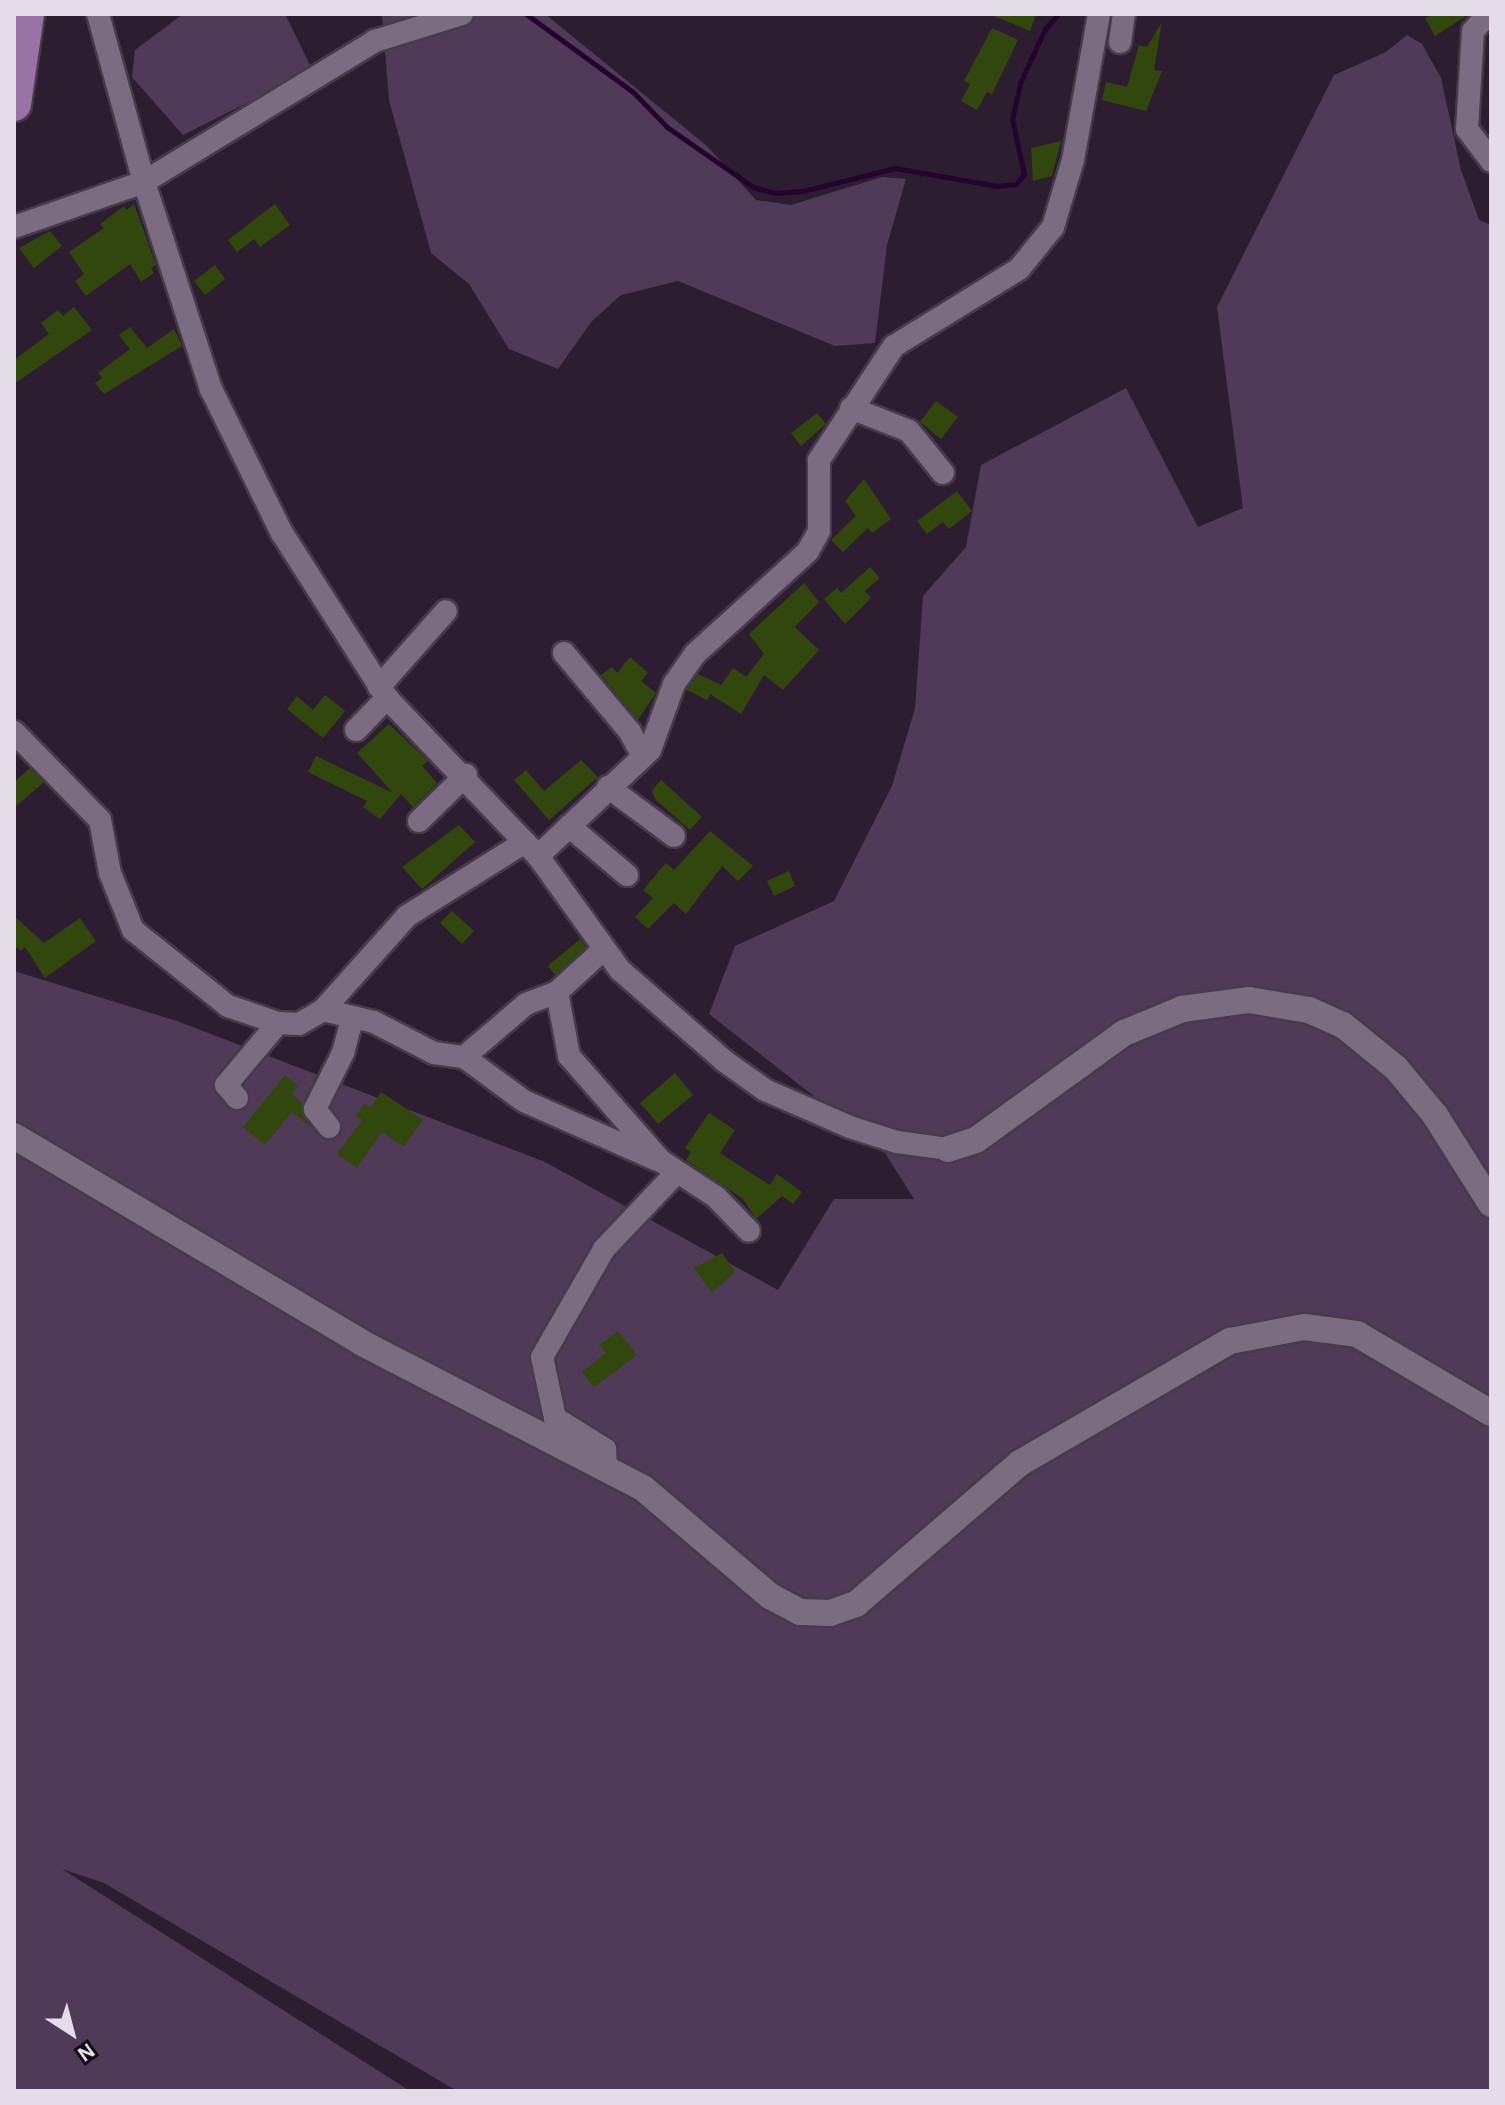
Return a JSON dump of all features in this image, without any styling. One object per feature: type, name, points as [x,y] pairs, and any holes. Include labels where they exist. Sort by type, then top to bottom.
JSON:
[{"type":"main road","points":[[14,104],[27,14]]},
{"type":"street","points":[[98,14],[144,182],[211,389],[282,533],[383,692],[466,775],[531,849],[604,949],[723,1060],[765,1090],[850,1127],[948,1149],[976,1140],[1124,1033],[1182,1009],[1249,1000],[1309,1010],[1343,1025],[1396,1068],[1435,1115],[1491,1204]]},
{"type":"street","points":[[14,227],[144,182],[375,41],[462,14]]},
{"type":"street","points":[[14,732],[100,820],[110,873],[133,930],[228,1006],[278,1023],[299,1024],[323,1010],[407,916],[569,826],[650,750],[674,684],[695,654],[808,551],[819,531],[819,460],[894,346],[1019,269],[1053,227],[1073,160],[1099,14]]},
{"type":"street","points":[[1120,42],[1124,14]]},
{"type":"street","points":[[1488,14],[1473,31],[1467,129],[1491,161]]},
{"type":"street","points":[[851,408],[909,431],[931,452],[943,473]]},
{"type":"street","points":[[356,730],[446,611]]},
{"type":"street","points":[[564,653],[630,732],[643,756]]},
{"type":"street","points":[[419,821],[466,775]]},
{"type":"street","points":[[608,787],[674,836]]},
{"type":"street","points":[[569,826],[627,875]]},
{"type":"street","points":[[464,1057],[526,1004],[557,992],[604,949]]},
{"type":"street","points":[[557,992],[569,1056],[668,1167]]},
{"type":"street","points":[[323,1010],[352,1020],[374,1022],[434,1053],[464,1057],[524,1101],[668,1167],[716,1197],[749,1231]]},
{"type":"street","points":[[329,1127],[315,1109],[343,1053],[352,1020]]},
{"type":"street","points":[[237,1098],[226,1085],[278,1023]]},
{"type":"street","points":[[14,1136],[362,1343],[643,1488],[770,1596],[800,1612],[830,1613],[881,1586],[1020,1463],[1230,1341],[1304,1327],[1357,1334],[1491,1413]]},
{"type":"street","points":[[606,1467],[605,1449],[555,1418],[542,1357],[604,1249],[668,1167]]},
{"type":"shaded area","points":[[183,14],[285,14],[310,65],[298,77],[183,135],[132,77],[135,50]]},
{"type":"shaded area","points":[[382,14],[545,14],[707,146],[756,200],[791,205],[882,177],[906,179],[887,245],[875,343],[835,346],[678,281],[621,295],[592,321],[558,369],[509,349],[469,284],[431,253],[389,100]]},
{"type":"shaded area","points":[[1407,35],[1422,44],[1441,78],[1461,170],[1479,220],[1491,225],[1491,2091],[457,2091],[104,1883],[62,1869],[410,2091],[14,2091],[14,971],[177,1021],[545,1162],[778,1290],[834,1199],[914,1199],[883,1150],[709,1014],[735,946],[834,901],[892,786],[915,708],[923,596],[966,547],[981,465],[1126,388],[1198,527],[1243,508],[1217,307],[1334,75],[1386,52]]},
{"type":"building","points":[[989,14],[1036,14],[1030,31]]},
{"type":"building","points":[[1434,14],[1469,14],[1435,36],[1425,18]]},
{"type":"building","points":[[1162,22],[1154,70],[1162,71],[1146,111],[1102,100],[1106,82],[1127,87],[1139,45],[1147,47]]},
{"type":"building","points":[[992,28],[1018,40],[992,94],[987,92],[977,110],[961,101],[970,84],[964,81]]},
{"type":"building","points":[[1061,141],[1052,176],[1033,181],[1031,148]]},
{"type":"building","points":[[134,204],[156,265],[151,268],[154,273],[141,282],[130,264],[86,296],[75,281],[84,274],[69,252],[104,228],[100,224],[124,206],[126,210]]},
{"type":"building","points":[[275,204],[290,225],[260,247],[254,239],[237,252],[228,240]]},
{"type":"building","points":[[50,231],[62,246],[34,268],[19,248]]},
{"type":"building","points":[[215,265],[225,279],[205,295],[194,281]]},
{"type":"building","points":[[74,307],[92,330],[14,384],[14,360],[49,334],[41,323],[58,310],[63,316]]},
{"type":"building","points":[[130,327],[147,348],[174,329],[182,346],[104,394],[95,383],[102,378],[98,373],[130,349],[119,335]]},
{"type":"building","points":[[936,401],[958,417],[941,439],[920,422]]},
{"type":"building","points":[[817,413],[826,424],[801,446],[791,433]]},
{"type":"building","points":[[864,479],[891,519],[872,533],[868,528],[843,552],[831,540],[856,516],[845,501]]},
{"type":"building","points":[[957,491],[972,511],[949,529],[943,522],[927,534],[917,521]]},
{"type":"building","points":[[870,567],[880,578],[865,591],[871,598],[845,624],[824,599],[837,588],[841,593]]},
{"type":"building","points":[[804,583],[819,602],[795,627],[819,650],[783,690],[764,675],[741,714],[710,694],[707,700],[687,690],[698,674],[721,685],[733,668],[746,677],[764,654],[749,634]]},
{"type":"building","points":[[630,657],[648,673],[641,681],[656,693],[638,720],[601,675],[612,667],[617,673]]},
{"type":"building","points":[[325,695],[345,711],[323,738],[287,709],[297,696],[313,710]]},
{"type":"building","points":[[389,724],[428,761],[422,766],[437,783],[413,807],[401,794],[380,819],[363,807],[367,801],[308,772],[316,756],[393,793],[357,753]]},
{"type":"building","points":[[581,760],[598,777],[549,820],[514,780],[526,770],[544,791]]},
{"type":"building","points":[[30,768],[44,782],[14,808],[14,782]]},
{"type":"building","points":[[661,780],[702,817],[690,830],[655,799],[652,790]]},
{"type":"building","points":[[459,825],[475,842],[422,889],[402,867]]},
{"type":"building","points":[[710,831],[753,866],[738,881],[722,866],[686,914],[674,903],[648,929],[635,917],[653,898],[643,890],[666,863],[674,870]]},
{"type":"building","points":[[789,871],[795,886],[774,896],[767,881]]},
{"type":"building","points":[[452,911],[474,931],[462,944],[440,923]]},
{"type":"building","points":[[14,916],[44,943],[80,918],[96,941],[45,978],[25,947],[21,951],[14,945]]},
{"type":"building","points":[[580,939],[586,947],[555,975],[548,966]]},
{"type":"building","points":[[675,1073],[693,1095],[658,1124],[640,1103]]},
{"type":"building","points":[[285,1075],[298,1086],[292,1094],[302,1103],[312,1128],[292,1112],[265,1145],[243,1127]]},
{"type":"building","points":[[381,1092],[423,1120],[404,1147],[382,1132],[357,1168],[337,1154],[362,1120],[356,1116],[364,1104],[370,1108]]},
{"type":"building","points":[[709,1113],[735,1130],[720,1153],[770,1185],[777,1174],[802,1192],[793,1204],[782,1196],[756,1219],[743,1199],[686,1160],[691,1152],[685,1148]]},
{"type":"building","points":[[722,1253],[735,1272],[712,1293],[694,1268]]},
{"type":"building","points":[[618,1331],[637,1355],[594,1387],[582,1372],[606,1353],[599,1345]]},
{"type":"waterway","points":[[526,14],[633,92],[667,127],[753,187],[776,193],[803,191],[895,168],[997,186],[1016,184],[1024,174],[1012,119],[1020,83],[1045,29],[1058,14]]}]
